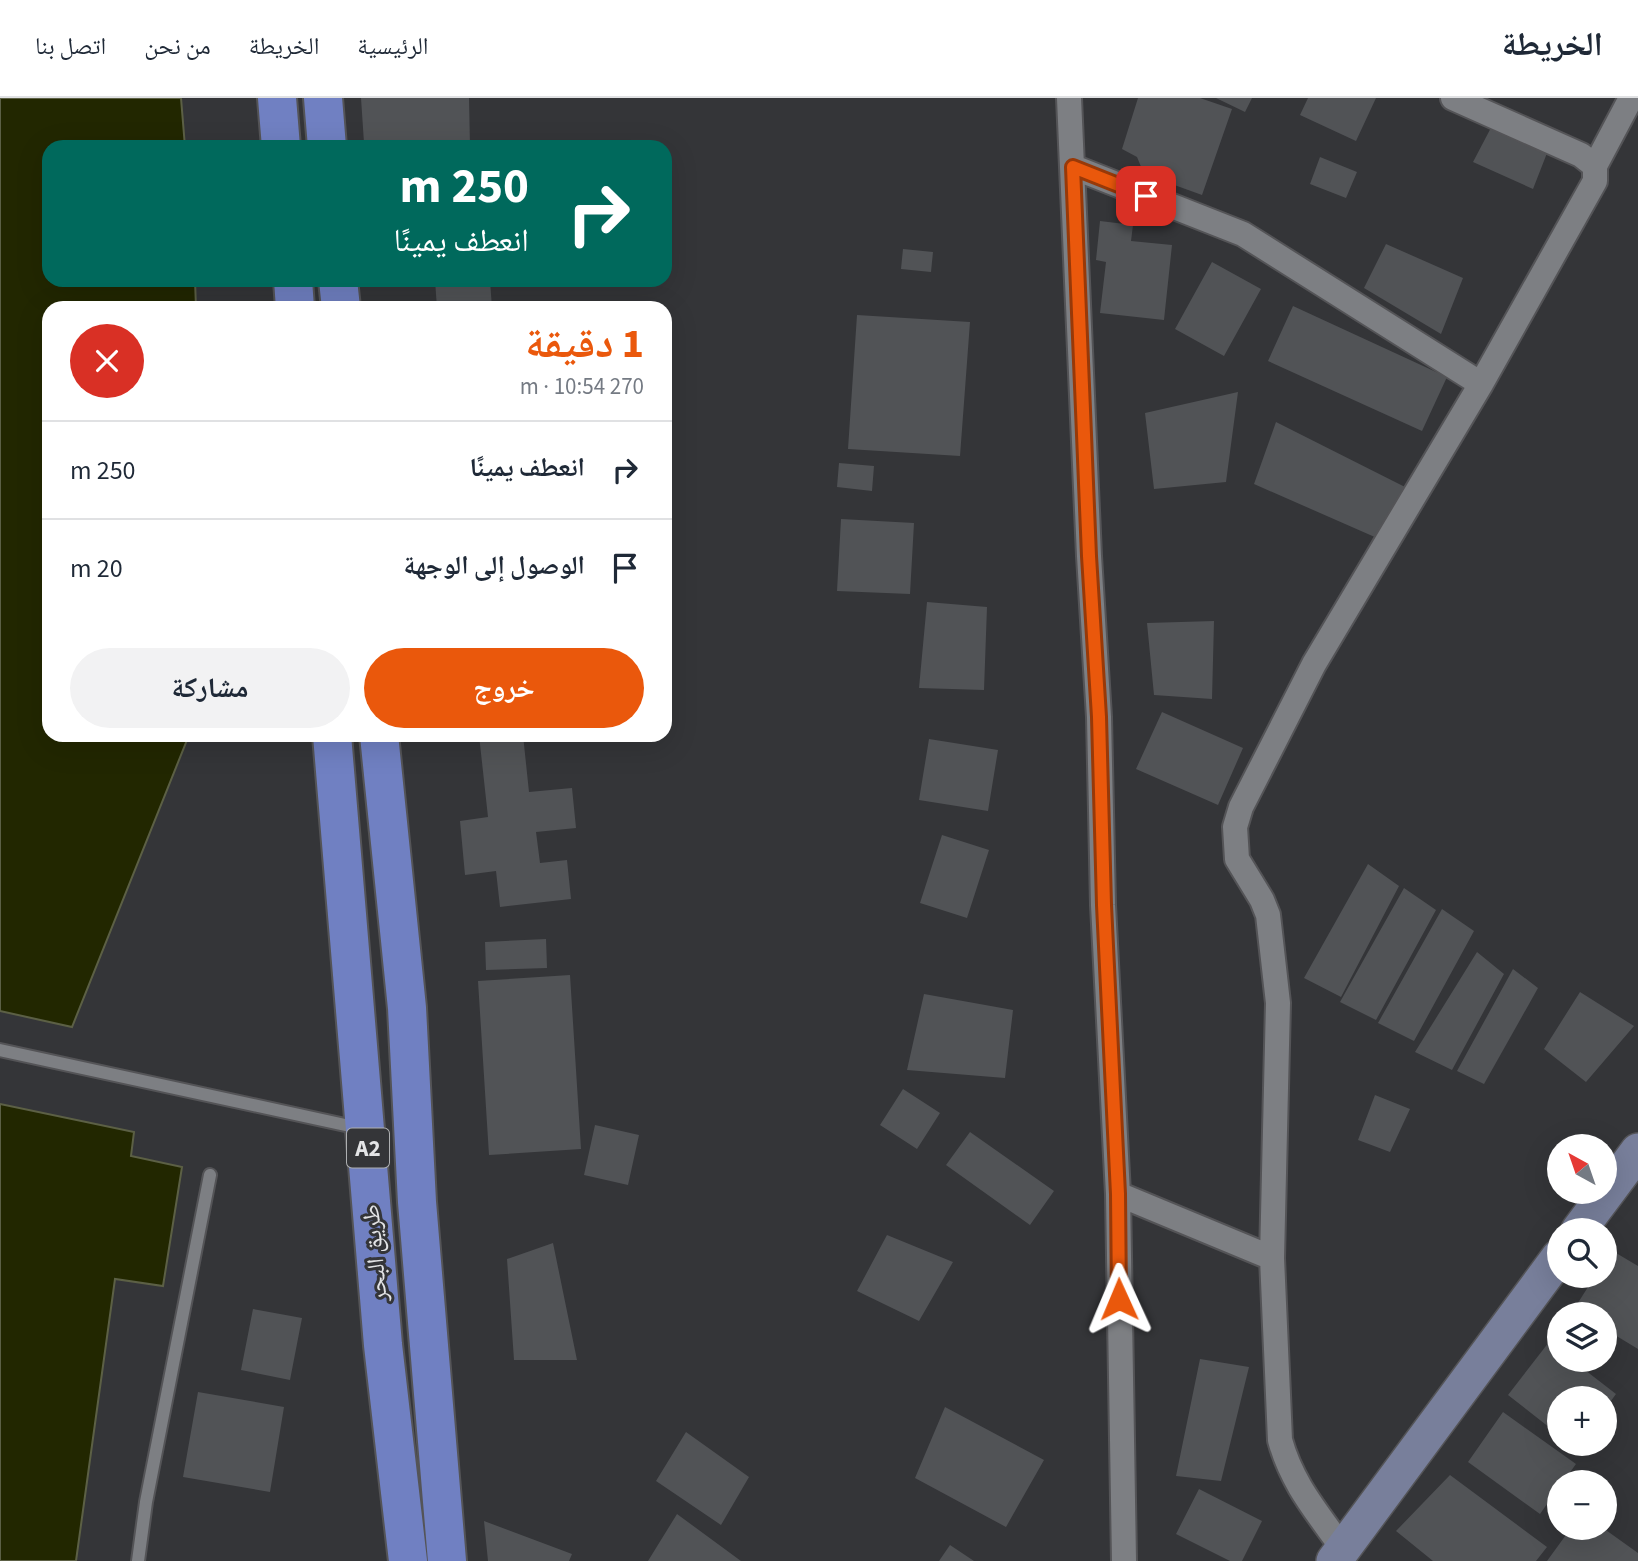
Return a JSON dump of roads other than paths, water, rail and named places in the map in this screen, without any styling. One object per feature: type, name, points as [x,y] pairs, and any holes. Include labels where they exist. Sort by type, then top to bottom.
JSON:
[{"type":"highway","points":[[277,98],[280,140]]},
{"type":"highway","points":[[323,98],[326,140]]},
{"type":"highway","name":"طريق البحر","points":[[333,742],[383,1345],[408,1561]]},
{"type":"highway","name":"طريق البحر","points":[[380,742],[407,1008],[418,1215],[447,1561]]},
{"type":"main road","points":[[1588,1218],[1638,1151]]},
{"type":"main road","points":[[1346,1557],[1547,1274]]},
{"type":"street","points":[[1069,98],[1089,556],[1099,717],[1104,919],[1118,1194],[1124,1561]]},
{"type":"street","points":[[1453,98],[1581,155],[1595,166]]},
{"type":"street","points":[[1346,1557],[1302,1492],[1287,1465],[1280,1440],[1272,1258],[1278,1003],[1271,929],[1262,900],[1237,859],[1236,827],[1241,807],[1314,664],[1481,384],[1595,181],[1595,166],[1631,98]]},
{"type":"street","points":[[1073,167],[1243,234],[1481,384]]},
{"type":"street","points":[[1118,1194],[1272,1258]]},
{"type":"lane","points":[[0,1050],[367,1130]]},
{"type":"lane","points":[[138,1561],[146,1502],[210,1175]]}]
